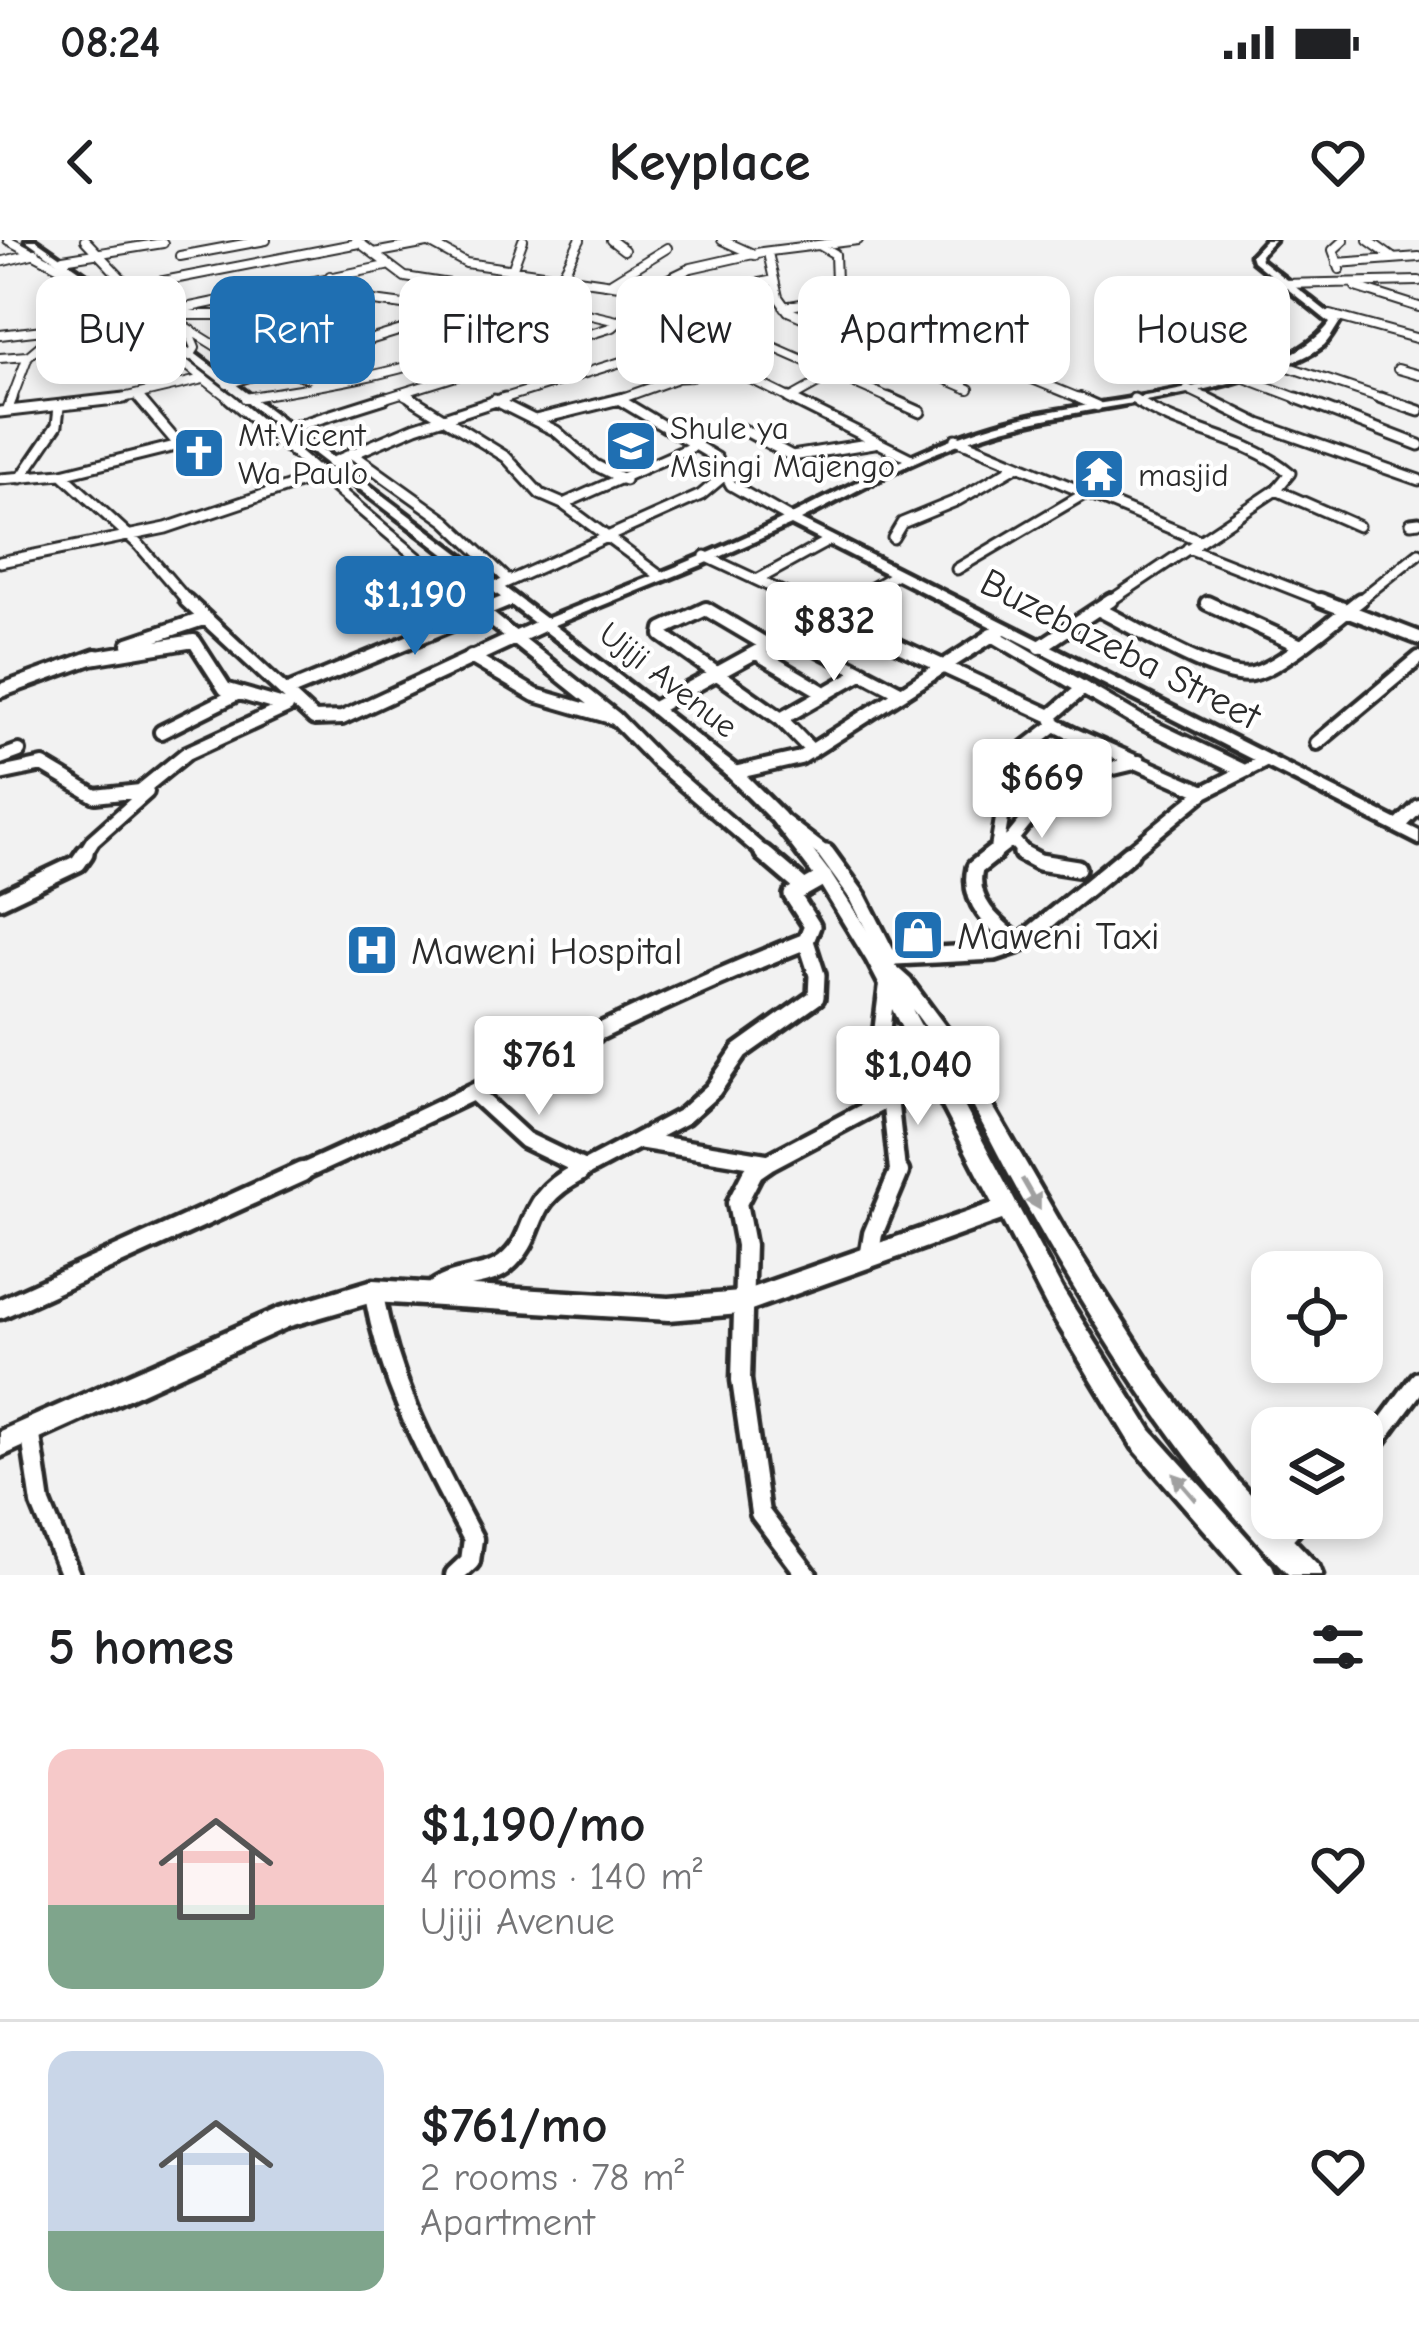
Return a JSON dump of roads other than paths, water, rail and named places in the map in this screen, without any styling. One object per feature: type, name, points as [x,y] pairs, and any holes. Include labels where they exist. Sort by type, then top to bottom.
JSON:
[{"type":"street","points":[[85,240],[117,276]]},
{"type":"street","points":[[179,256],[266,240]]},
{"type":"street","points":[[512,270],[523,240]]},
{"type":"street","points":[[374,253],[425,241],[455,260],[561,276],[580,240]]},
{"type":"street","points":[[611,240],[624,250]]},
{"type":"street","points":[[722,240],[755,256]]},
{"type":"street","points":[[804,240],[835,254],[836,276]]},
{"type":"street","points":[[673,276],[768,253],[857,240]]},
{"type":"street","points":[[1270,240],[1256,258],[1273,276]]},
{"type":"street","points":[[1343,282],[1350,279],[1333,250],[1344,240]]},
{"type":"street","points":[[1368,240],[1394,259]]},
{"type":"street","points":[[4,242],[43,251],[96,254],[163,241],[194,273]]},
{"type":"street","points":[[180,276],[299,257],[358,241],[402,276]]},
{"type":"street","points":[[613,281],[667,248]]},
{"type":"street","points":[[0,262],[43,251]]},
{"type":"street","points":[[43,251],[77,276]]},
{"type":"street","name":"Ujiji Avenue","points":[[43,251],[82,276]]},
{"type":"street","points":[[768,253],[773,276]]},
{"type":"street","points":[[1337,263],[1419,257]]},
{"type":"street","points":[[330,276],[386,266]]},
{"type":"street","points":[[592,279],[616,282]]},
{"type":"street","points":[[774,280],[784,307],[808,322],[969,389]]},
{"type":"street","points":[[1290,284],[1419,281]]},
{"type":"street","points":[[1343,282],[1419,308]]},
{"type":"street","points":[[1290,289],[1331,314],[1416,337]]},
{"type":"street","points":[[186,308],[210,302]]},
{"type":"street","points":[[200,304],[210,315]]},
{"type":"street","points":[[784,307],[798,305]]},
{"type":"street","points":[[1290,358],[1328,336],[1335,326],[1331,314]]},
{"type":"street","points":[[287,429],[535,355],[616,324]]},
{"type":"street","points":[[0,335],[36,332]]},
{"type":"street","points":[[36,349],[28,356],[4,411],[137,396],[203,379]]},
{"type":"street","name":"Ujiji Avenue","points":[[186,353],[210,372]]},
{"type":"street","points":[[0,358],[28,356]]},
{"type":"street","points":[[186,364],[324,466],[483,612],[616,718],[658,762],[803,887]]},
{"type":"street","points":[[0,562],[190,520],[313,477],[351,453],[494,400],[616,366]]},
{"type":"street","points":[[1290,367],[1419,411]]},
{"type":"street","points":[[1398,370],[1419,375]]},
{"type":"street","name":"Ujiji Avenue","points":[[226,384],[287,429],[324,466],[502,584],[511,599],[734,773],[778,817],[882,959],[922,1005],[1084,1287],[1174,1424],[1276,1545],[1308,1575]]},
{"type":"street","points":[[245,398],[320,384]]},
{"type":"street","points":[[535,420],[620,400],[662,384]]},
{"type":"street","points":[[763,384],[909,458]]},
{"type":"street","points":[[791,398],[816,384]]},
{"type":"street","points":[[860,384],[920,412]]},
{"type":"street","points":[[1047,384],[1097,406]]},
{"type":"street","points":[[91,658],[194,640],[212,675],[235,695],[322,721],[342,718],[514,636],[791,519],[956,439],[1210,384]]},
{"type":"street","points":[[1259,384],[1419,445]]},
{"type":"street","points":[[1188,389],[1249,420],[1419,480]]},
{"type":"street","points":[[403,394],[447,417],[506,458],[540,494],[563,504],[660,575]]},
{"type":"street","points":[[0,479],[62,474],[179,445],[137,396]]},
{"type":"street","points":[[1040,647],[1276,490],[1290,473],[1285,466],[1203,430],[1161,418],[1135,399]]},
{"type":"street","points":[[494,400],[535,420],[596,465],[625,480]]},
{"type":"street","points":[[620,400],[717,458],[731,485],[791,519]]},
{"type":"street","points":[[22,478],[57,425],[58,407]]},
{"type":"street","points":[[742,429],[792,456],[874,443]]},
{"type":"street","points":[[956,439],[1346,611],[1419,638]]},
{"type":"street","points":[[563,504],[694,446]]},
{"type":"street","points":[[351,453],[446,521],[502,584],[701,495],[725,475]]},
{"type":"street","points":[[1403,474],[1416,463]]},
{"type":"street","points":[[893,538],[902,523],[958,500],[1018,465]]},
{"type":"street","points":[[62,474],[128,534],[203,619],[288,691],[306,715]]},
{"type":"street","points":[[1276,490],[1358,526]]},
{"type":"street","points":[[958,569],[1084,494]]},
{"type":"street","name":"Buzebazeba Street","points":[[791,519],[996,632],[1040,647],[1147,697],[1419,838]]},
{"type":"street","points":[[757,580],[830,540]]},
{"type":"street","points":[[1098,608],[1241,676],[1260,673],[1419,553]]},
{"type":"street","points":[[705,556],[1204,792]]},
{"type":"street","points":[[654,708],[897,574]]},
{"type":"street","points":[[288,691],[511,599]]},
{"type":"street","points":[[1207,603],[1301,646]]},
{"type":"street","points":[[812,751],[781,719],[662,635],[663,629],[706,609],[826,694]]},
{"type":"street","points":[[0,691],[203,619]]},
{"type":"street","points":[[734,773],[771,767],[812,751],[996,632],[1082,689],[1242,770]]},
{"type":"street","points":[[789,634],[902,693]]},
{"type":"street","points":[[471,657],[535,695],[616,718]]},
{"type":"street","points":[[1317,743],[1419,658]]},
{"type":"street","points":[[781,719],[863,672]]},
{"type":"street","points":[[997,849],[1012,758],[1082,689]]},
{"type":"street","points":[[161,732],[235,695]]},
{"type":"street","points":[[0,899],[78,863],[93,839],[187,753],[287,707]]},
{"type":"street","points":[[0,758],[19,751]]},
{"type":"street","points":[[778,817],[823,847],[849,876],[882,959],[995,952],[1018,944],[1204,792],[1265,761]]},
{"type":"street","points":[[1018,944],[984,912],[971,887],[975,868],[1012,839],[1059,782],[1139,762]]},
{"type":"street","points":[[0,774],[43,765],[94,796],[140,791],[152,785]]},
{"type":"street","points":[[1400,826],[1419,806]]},
{"type":"street","points":[[1012,839],[1016,849],[1027,856],[1077,868]]},
{"type":"street","points":[[429,1294],[446,1280],[502,1267],[524,1241],[538,1200],[551,1186],[685,1116],[713,1090],[740,1051],[816,997],[818,975],[806,940],[812,926],[792,898],[824,878]]},
{"type":"street","points":[[0,1309],[806,940]]},
{"type":"street","name":"Ujiji Avenue","points":[[882,959],[887,988],[1004,1209],[1142,1439],[1262,1575]]},
{"type":"street","points":[[869,1258],[872,1231],[899,1180],[882,1029],[887,988]]},
{"type":"street","points":[[476,1095],[525,1140],[585,1168]]},
{"type":"street","points":[[807,1575],[760,1513],[755,1495],[741,1380],[745,1245],[737,1203],[751,1173],[888,1099]]},
{"type":"street","points":[[641,1142],[769,1162]]},
{"type":"street","points":[[0,1444],[287,1316],[373,1291],[669,1310],[740,1303],[1004,1209]]},
{"type":"street","points":[[373,1291],[384,1351],[404,1409],[473,1539],[470,1561],[455,1575]]},
{"type":"street","points":[[1383,1429],[1419,1382]]},
{"type":"street","points":[[30,1429],[27,1450],[70,1575]]},
{"type":"street","points":[[1276,1545],[1281,1539]]},
{"type":"place","name":"Shule ya Msingi Majengo","points":[[631,446]]},
{"type":"place","name":"Mt.Vicent Wa Paulo","points":[[199,453]]},
{"type":"place","name":"masjid","points":[[1099,474]]},
{"type":"place","name":"Maweni Taxi","points":[[918,935]]},
{"type":"place","name":"Maweni Hospital","points":[[372,950]]}]
